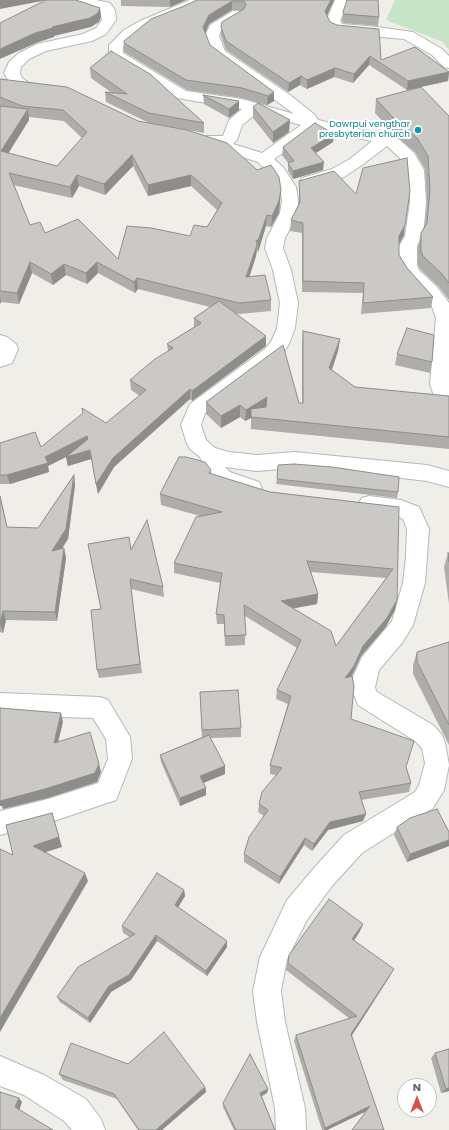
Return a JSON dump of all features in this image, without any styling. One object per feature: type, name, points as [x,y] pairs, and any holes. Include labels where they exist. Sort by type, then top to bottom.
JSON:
[{"type":"street","points":[[59,91],[25,87],[8,80],[14,65],[24,56],[42,47],[87,38],[106,25],[110,16],[105,6],[75,0]]},
{"type":"street","points":[[201,0],[145,24],[129,33],[116,45],[116,55],[182,95],[254,107],[311,123],[384,139],[394,143],[408,156],[416,170],[418,202],[414,236],[408,246],[408,265],[412,273],[431,291],[440,303],[445,318],[444,362],[440,384],[442,394],[449,400]]},
{"type":"street","points":[[342,0],[333,21],[336,27],[341,30],[377,31],[408,35],[437,52],[449,64]]},
{"type":"street","points":[[238,14],[214,28],[212,36],[218,54],[285,98],[309,118],[311,123]]},
{"type":"street","points":[[209,141],[230,140],[235,123],[254,107]]},
{"type":"street","points":[[264,159],[306,130],[311,123]]},
{"type":"street","points":[[191,136],[264,159],[277,171],[288,187],[290,201],[289,213],[276,238],[274,248],[282,270],[289,303],[286,328],[280,344],[272,354],[197,409],[192,425],[197,444],[208,453],[229,460],[257,462],[294,460],[368,466],[427,473],[449,479]]},
{"type":"street","points":[[288,187],[338,173],[356,162],[384,139]]},
{"type":"street","points":[[0,342],[9,349],[4,358],[0,360]]},
{"type":"street","points":[[208,453],[214,468],[223,478],[270,493]]},
{"type":"street","points":[[291,1130],[290,1108],[271,1022],[267,991],[274,957],[297,910],[323,877],[354,844],[424,800],[431,790],[437,763],[433,744],[424,732],[374,703],[366,696],[364,687],[364,679],[370,664],[394,636],[407,610],[417,557],[418,529],[415,519],[411,513],[401,508],[346,501]]},
{"type":"street","points":[[0,704],[100,708],[118,737],[120,759],[107,792],[48,811],[0,823]]},
{"type":"street","points":[[0,1071],[34,1085],[75,1110],[89,1126],[90,1130]]},
{"type":"green space","points":[[395,0],[449,0],[449,50],[443,42],[386,20]]},
{"type":"building","points":[[46,0],[76,0],[100,8],[98,13],[90,18],[52,27],[53,28],[35,33],[0,49],[0,23]]},
{"type":"building","points":[[197,0],[331,0],[325,11],[330,22],[337,25],[379,29],[381,60],[415,47],[449,72],[408,81],[370,56],[354,74],[335,68],[307,80],[301,76],[289,83],[226,41],[221,27],[222,22],[244,9],[246,4],[244,1],[232,1],[209,15],[203,27],[210,45],[274,92],[268,96],[242,88],[186,80],[124,43],[124,41],[151,19]]},
{"type":"building","points":[[347,0],[378,0],[379,17],[344,14],[343,12]]},
{"type":"building","points":[[111,51],[150,74],[204,123],[149,113],[105,92],[127,94],[90,68]]},
{"type":"building","points":[[0,79],[67,87],[138,121],[187,130],[227,143],[257,170],[271,165],[279,177],[281,190],[279,201],[272,216],[267,215],[258,241],[256,240],[257,245],[246,277],[265,275],[271,300],[239,303],[137,278],[134,282],[97,262],[86,273],[64,264],[51,274],[30,262],[17,293],[0,291],[0,106],[28,109],[1,151],[57,166],[87,132],[63,110],[22,106],[0,97]],"holes":[[[132,155],[148,185],[191,175],[222,203],[207,227],[194,225],[190,236],[151,228],[127,226],[118,259],[78,219],[45,233],[40,222],[30,225],[9,173],[70,187],[77,175],[104,184]]]},
{"type":"building","points":[[421,87],[449,116],[449,283],[423,256],[421,251],[421,233],[427,223],[430,189],[428,156],[417,138],[398,123],[376,99]]},
{"type":"building","points":[[203,95],[239,101],[229,109]]},
{"type":"building","points":[[258,103],[290,120],[273,132],[253,107]]},
{"type":"building","points":[[315,123],[334,134],[311,148],[324,162],[293,171],[288,163],[294,161],[283,147]]},
{"type":"building","points":[[407,158],[410,191],[405,225],[399,236],[399,255],[407,268],[433,297],[363,303],[364,283],[303,281],[303,223],[291,220],[300,202],[299,181],[334,171],[356,194],[363,168]]},
{"type":"building","points":[[219,301],[266,336],[192,391],[190,389],[113,458],[96,484],[90,450],[66,457],[88,439],[87,436],[45,457],[48,463],[7,475],[0,475],[0,443],[35,432],[41,447],[83,413],[82,408],[106,423],[146,390],[130,380],[155,359],[173,348],[167,344],[201,323],[194,318]]},
{"type":"building","points":[[407,328],[434,335],[432,362],[397,354]]},
{"type":"building","points":[[303,331],[340,339],[329,368],[355,387],[449,396],[449,437],[251,417],[251,409],[266,407],[267,397],[246,410],[240,405],[221,416],[206,402],[283,345],[299,403],[303,403]]},
{"type":"building","points":[[179,457],[186,457],[205,462],[211,470],[209,473],[270,492],[399,507],[397,600],[387,618],[363,646],[354,666],[345,678],[352,676],[354,686],[351,719],[414,741],[406,767],[411,783],[359,792],[366,814],[330,822],[314,844],[305,838],[280,877],[244,854],[249,837],[268,810],[259,804],[262,792],[282,768],[270,765],[291,696],[277,690],[301,640],[244,605],[246,635],[225,636],[224,615],[216,614],[222,573],[174,563],[196,517],[222,512],[160,494]],"holes":[[[307,561],[393,569],[336,646],[331,631],[281,601],[318,594]]]},
{"type":"building","points":[[294,464],[332,467],[399,477],[398,492],[277,479],[278,465]]},
{"type":"building","points":[[74,475],[66,529],[52,551],[64,548],[55,612],[3,611],[0,624],[0,496],[7,527],[38,528]]},
{"type":"building","points":[[147,520],[163,587],[130,579],[140,664],[97,670],[91,610],[101,609],[88,544],[129,537],[131,550]]},
{"type":"building","points":[[449,642],[449,725],[417,662],[417,652]]},
{"type":"building","points":[[238,690],[241,728],[202,730],[200,692]]},
{"type":"building","points":[[0,708],[61,713],[54,743],[90,732],[99,764],[95,773],[45,789],[0,801]]},
{"type":"building","points":[[209,735],[225,766],[200,776],[206,788],[180,798],[160,755]]},
{"type":"building","points":[[437,809],[449,832],[449,840],[410,854],[397,827],[410,818]]},
{"type":"building","points":[[52,813],[59,837],[33,846],[85,873],[0,1018],[0,849],[13,855],[6,825]]},
{"type":"building","points":[[157,873],[184,890],[175,905],[227,941],[206,971],[156,935],[129,975],[109,986],[88,1018],[57,997],[78,967],[135,934],[122,926]]},
{"type":"building","points":[[329,899],[363,924],[352,939],[394,969],[351,1034],[384,1130],[352,1130],[370,1106],[325,1128],[296,1035],[357,1016],[288,963],[289,955]]},
{"type":"building","points":[[164,1032],[205,1087],[156,1130],[139,1130],[114,1094],[59,1074],[71,1043],[128,1064]]},
{"type":"building","points":[[449,1049],[449,1088],[446,1089],[435,1053]]},
{"type":"building","points":[[250,1054],[268,1089],[260,1093],[275,1130],[236,1130],[223,1103]]},
{"type":"building","points":[[0,1092],[19,1098],[15,1107],[53,1130],[0,1130]]},
{"type":"place","name":"Dawrpui vengthar presbyterian church","points":[[418,130]]}]
